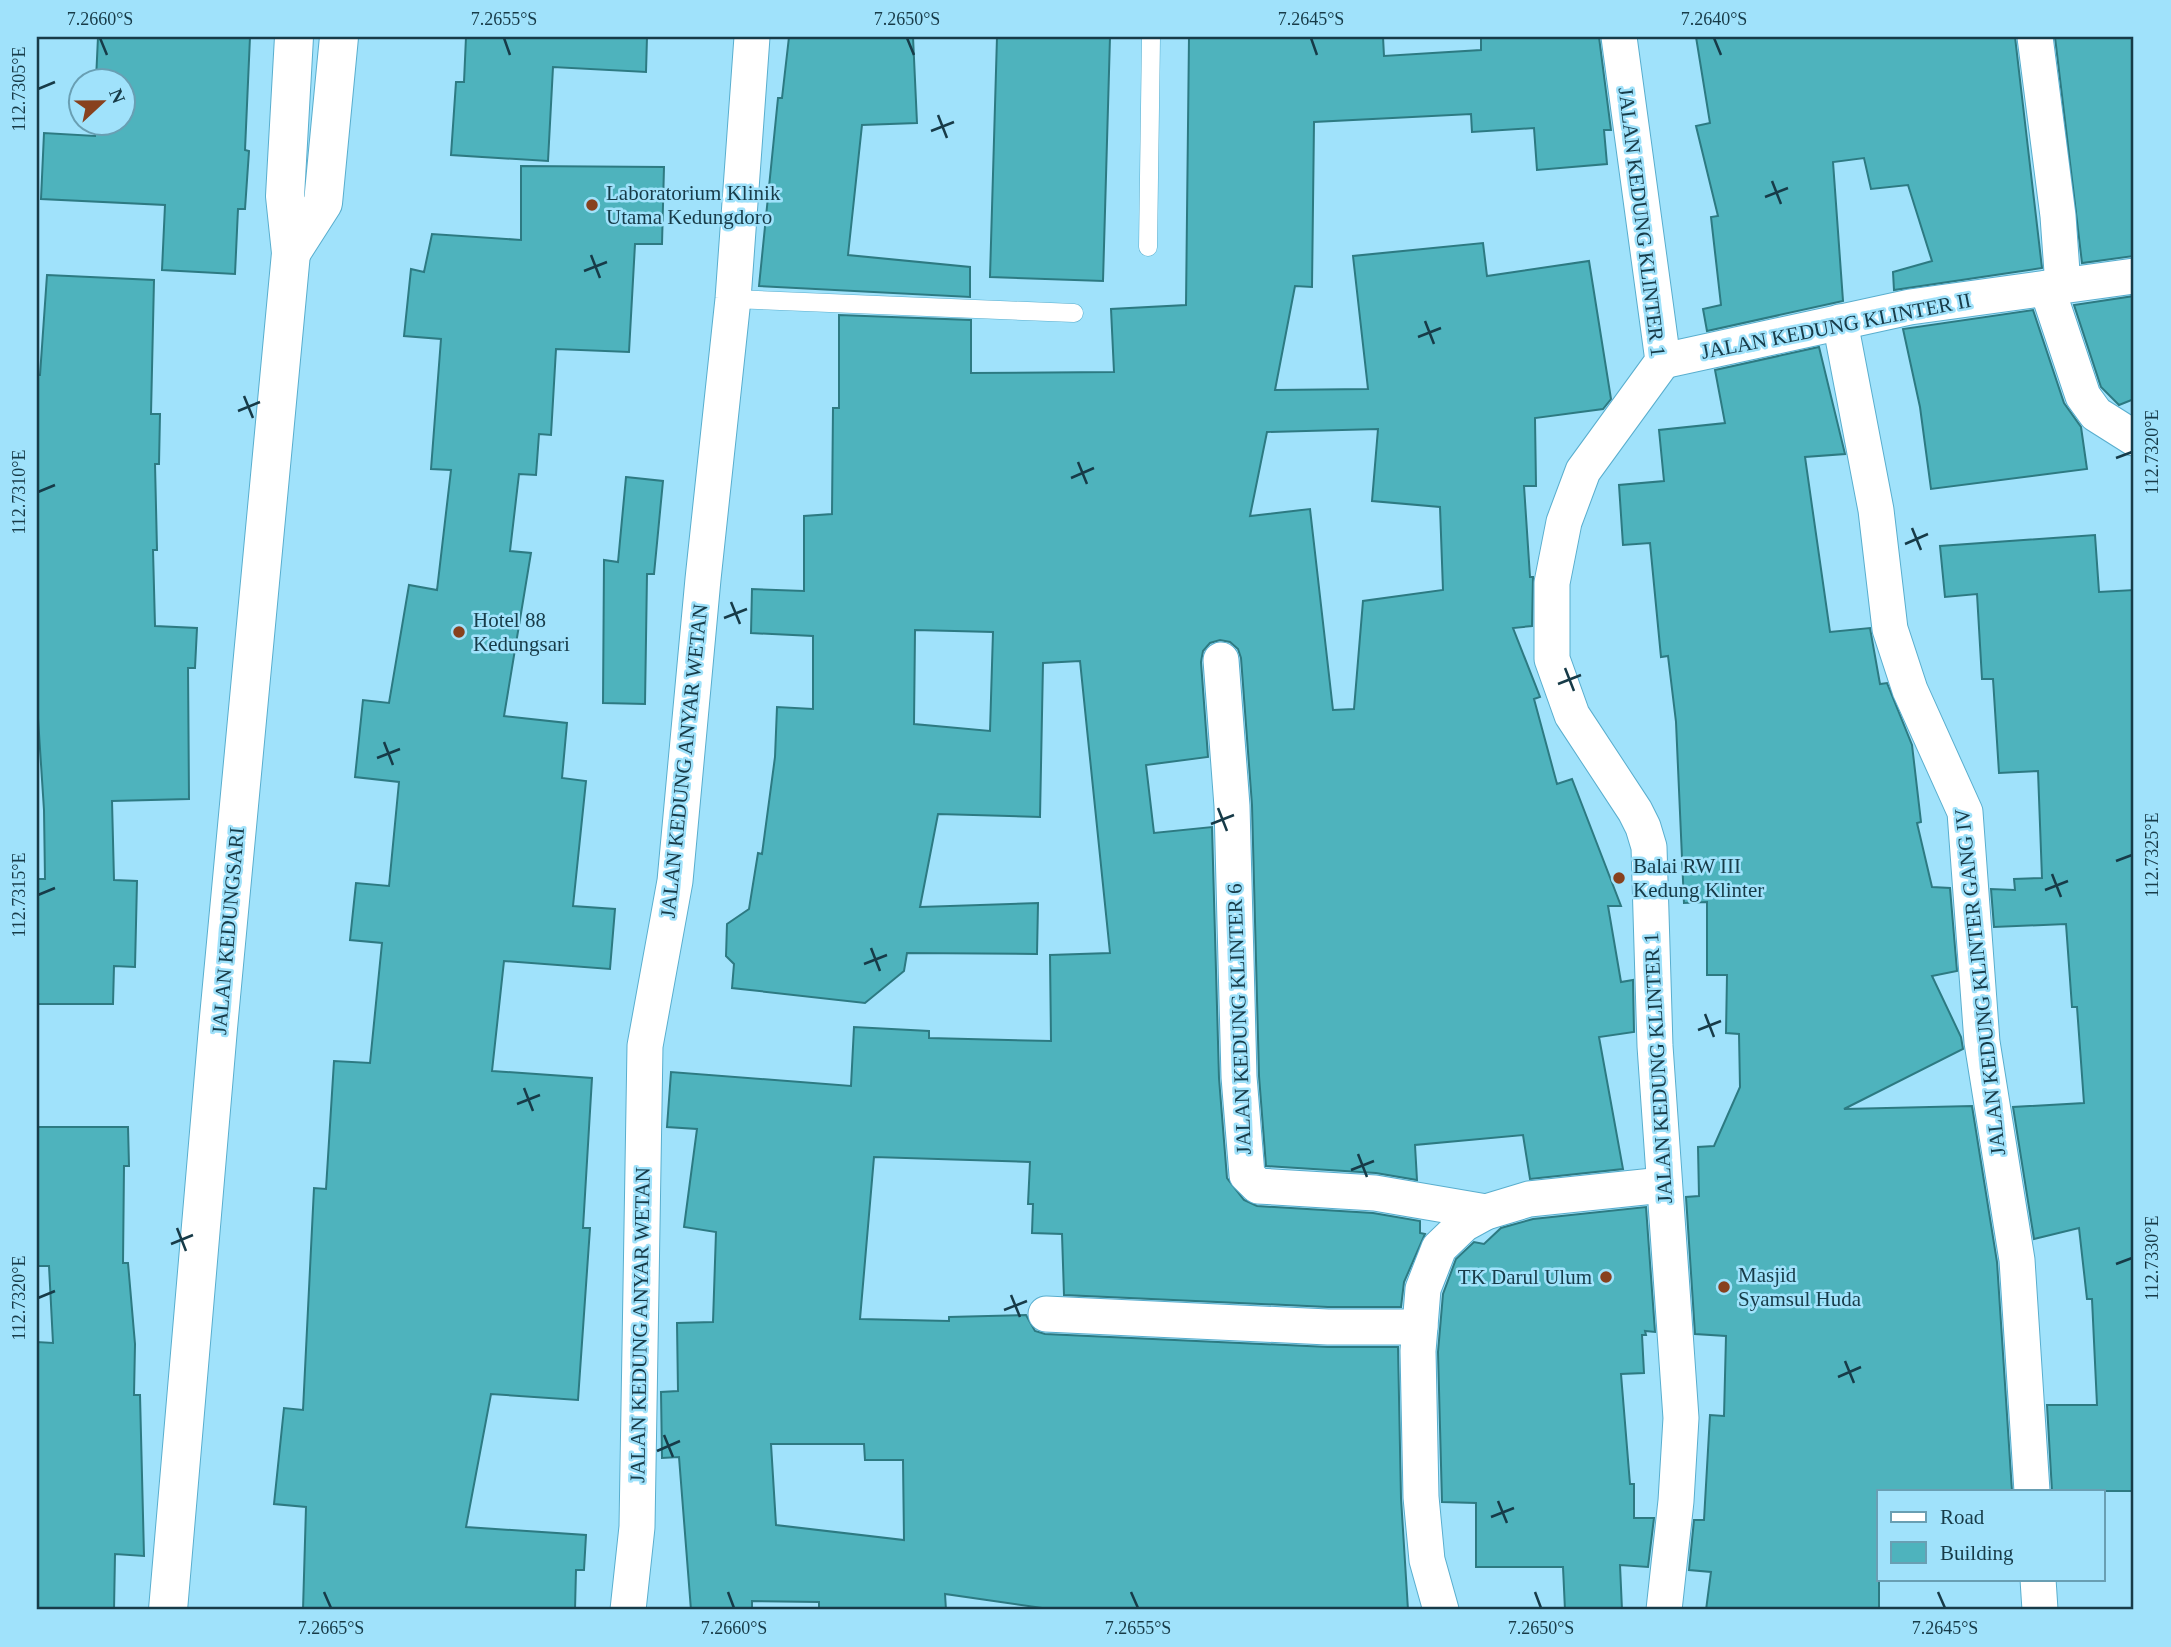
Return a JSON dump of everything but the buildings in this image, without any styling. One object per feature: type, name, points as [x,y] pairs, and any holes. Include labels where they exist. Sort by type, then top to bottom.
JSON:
[{"type":"street","name":"JALAN KEDUNGSARI","points":[[168,1610],[220,1015],[292,253],[285,195],[294,37]]},
{"type":"street","name":"JALAN KEDUNGSARI","points":[[292,253],[323,203],[339,37]]},
{"type":"street","name":"JALAN KEDUNG ANYAR WETAN","points":[[628,1610],[637,1527],[645,1046],[675,881],[702,579],[733,299],[752,37]]},
{"type":"street","name":"JALAN KEDUNG KLINTER 1","points":[[1619,37],[1664,361],[1583,471],[1564,522],[1552,583],[1552,659],[1568,704],[1635,811],[1648,847],[1663,1185],[1681,1418],[1676,1501],[1664,1610]]},
{"type":"street","points":[[2035,37],[2058,216],[2055,287],[2083,396],[2096,414],[2134,438]]},
{"type":"street","name":"JALAN KEDUNG KLINTER II","points":[[1664,361],[1910,307],[2134,276]]},
{"type":"street","name":"JALAN KEDUNG KLINTER GANG IV","points":[[1840,322],[1876,510],[1893,638],[1910,690],[1965,812],[1982,1042],[2017,1260],[2032,1490]]},
{"type":"street","name":"JALAN KEDUNG KLINTER 6","points":[[1221,660],[1232,806],[1239,1077],[1247,1175],[1258,1186],[1375,1193],[1486,1212]]},
{"type":"street","points":[[1441,1610],[1427,1560],[1421,1497],[1420,1327],[1423,1289],[1439,1248],[1464,1224],[1486,1212],[1529,1199],[1663,1185]]},
{"type":"street","points":[[1046,1314],[1328,1327],[1420,1327]]},
{"type":"street","points":[[2038,1580],[2040,1610]]},
{"type":"lane","points":[[1149,247],[1150,37]]},
{"type":"lane","points":[[733,299],[1074,313]]},
{"type":"place","name":"Laboratorium Klinik Utama Kedungdoro","points":[[592,205]]},
{"type":"place","name":"Hotel 88 Kedungsari","points":[[459,632]]},
{"type":"place","name":"Balai RW III Kedung Klinter","points":[[1619,878]]},
{"type":"place","name":"TK Darul Ulum","points":[[1606,1277]]},
{"type":"place","name":"Masjid Syamsul Huda","points":[[1724,1287]]}]
